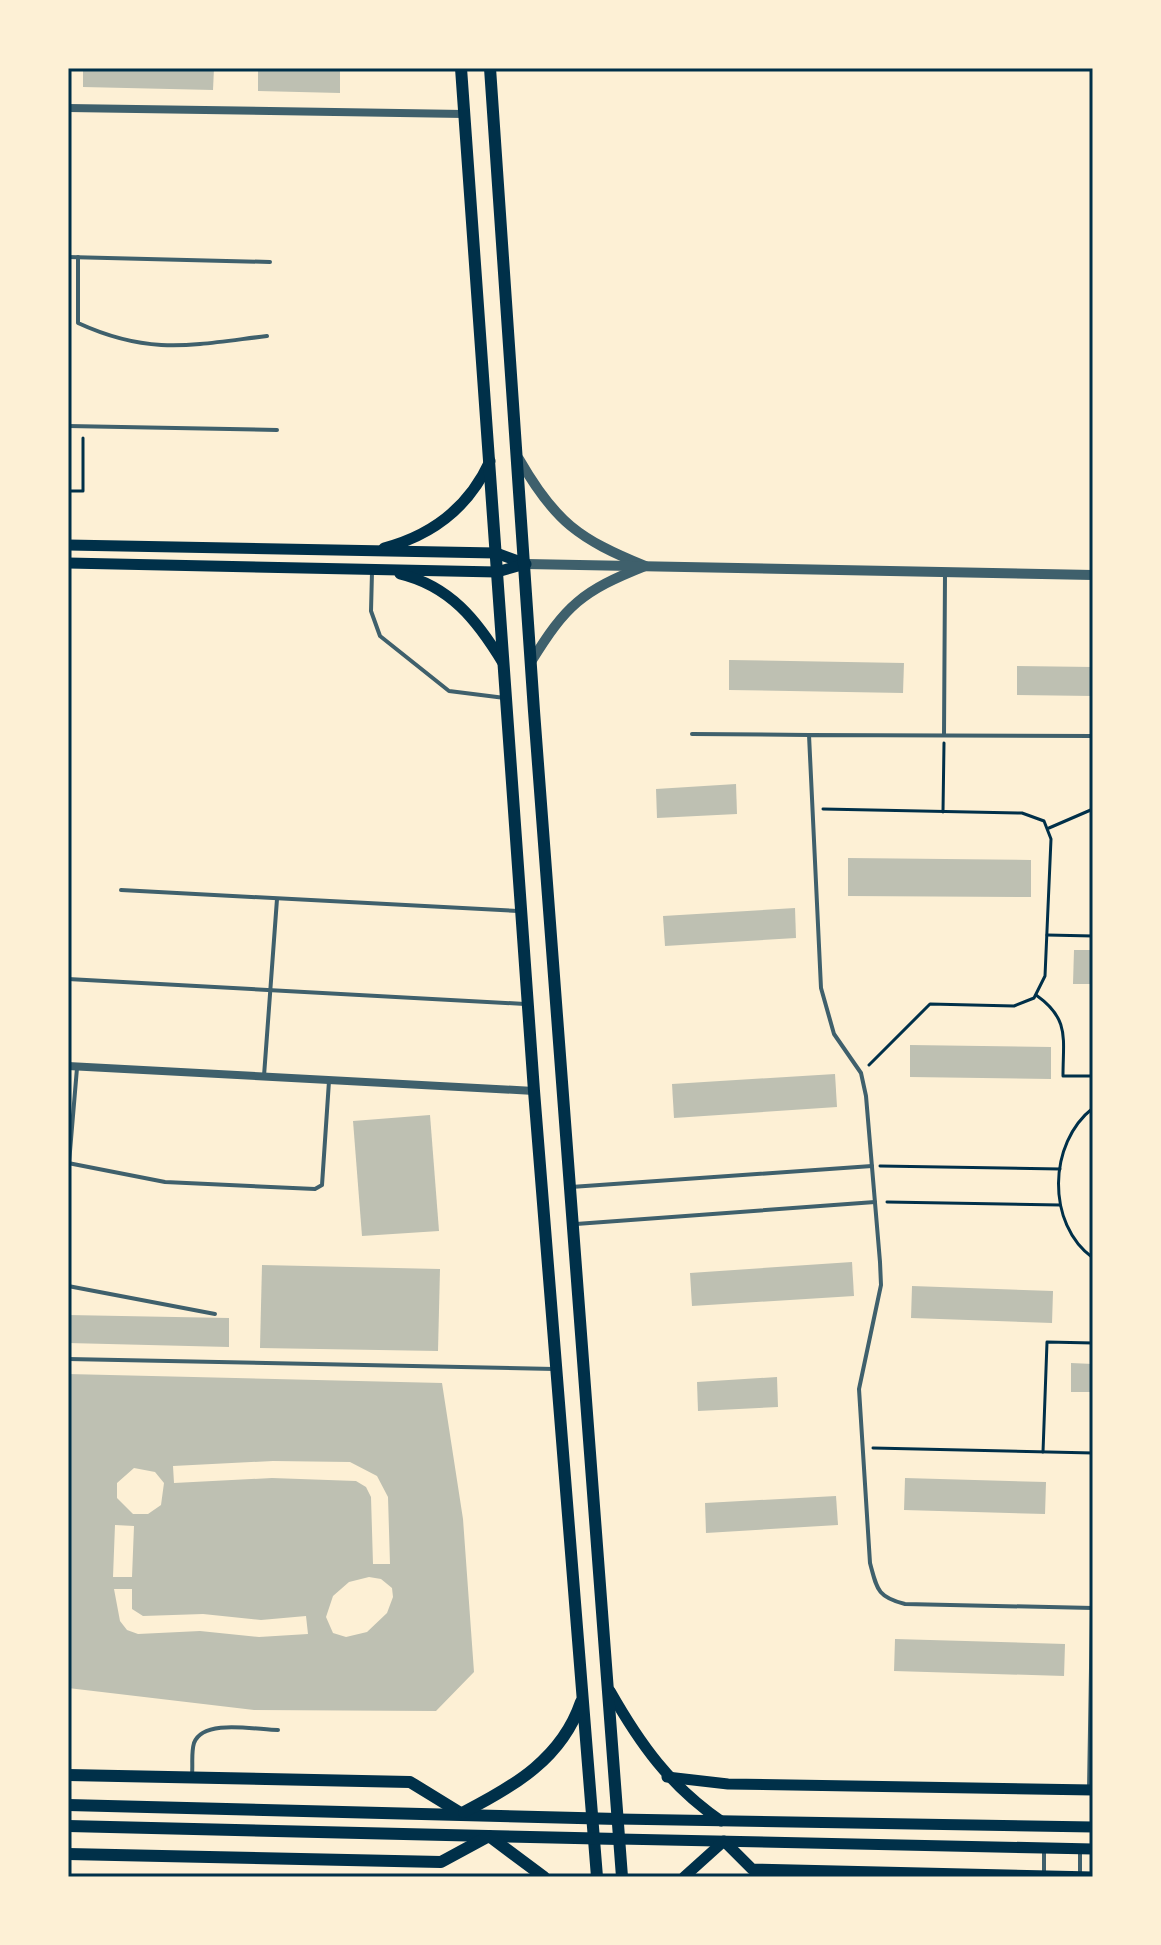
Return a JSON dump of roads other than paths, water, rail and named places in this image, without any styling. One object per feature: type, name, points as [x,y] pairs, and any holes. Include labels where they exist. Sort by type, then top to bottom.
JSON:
[{"type":"main road","points":[[461,68],[534,1091],[597,1877]]},
{"type":"main road","points":[[490,68],[622,1877]]},
{"type":"main road","points":[[372,551],[434,528],[465,502],[490,460]]},
{"type":"main road","points":[[68,545],[496,553],[526,564]]},
{"type":"main road","points":[[68,563],[497,572],[526,564]]},
{"type":"main road","points":[[372,569],[427,582],[448,594],[464,608],[503,663]]},
{"type":"main road","points":[[610,1691],[667,1777],[691,1800],[722,1821]]},
{"type":"main road","points":[[461,1813],[511,1788],[545,1761],[573,1725],[583,1695]]},
{"type":"main road","points":[[68,1775],[410,1782],[461,1813]]},
{"type":"main road","points":[[667,1777],[713,1783],[1091,1790]]},
{"type":"main road","points":[[68,1805],[1093,1827]]},
{"type":"main road","points":[[68,1826],[1093,1849]]},
{"type":"main road","points":[[68,1854],[441,1862],[489,1836]]},
{"type":"main road","points":[[489,1836],[544,1877]]},
{"type":"main road","points":[[724,1841],[752,1869],[1093,1877]]},
{"type":"main road","points":[[684,1877],[724,1841]]},
{"type":"street","points":[[68,108],[464,114]]},
{"type":"street","points":[[519,459],[540,492],[576,532],[594,545],[645,566]]},
{"type":"street","points":[[526,564],[1093,575]]},
{"type":"street","points":[[531,662],[550,631],[580,597],[600,584],[645,566]]},
{"type":"street","points":[[72,1066],[534,1091]]},
{"type":"lane","points":[[68,257],[270,262]]},
{"type":"lane","points":[[78,257],[78,323]]},
{"type":"lane","points":[[68,324],[78,323],[102,334],[153,347],[174,348],[267,336]]},
{"type":"lane","points":[[68,426],[277,430]]},
{"type":"lane","points":[[372,569],[371,611],[380,636],[449,691],[506,698]]},
{"type":"lane","points":[[944,735],[945,572]]},
{"type":"lane","points":[[692,734],[1093,736]]},
{"type":"lane","points":[[809,735],[825,1010],[834,1034],[861,1073],[875,1202],[881,1285],[861,1364],[859,1389],[870,1563],[877,1589],[886,1599],[905,1604],[1093,1608],[1091,1790]]},
{"type":"lane","points":[[121,890],[521,911]]},
{"type":"lane","points":[[264,1076],[277,899]]},
{"type":"lane","points":[[68,979],[528,1004]]},
{"type":"lane","points":[[72,1066],[69,1164],[165,1182],[315,1189],[322,1185],[329,1080]]},
{"type":"lane","points":[[571,1187],[872,1166]]},
{"type":"lane","points":[[574,1224],[875,1202]]},
{"type":"lane","points":[[68,1286],[215,1314]]},
{"type":"lane","points":[[68,1359],[556,1369]]},
{"type":"lane","points":[[192,1778],[194,1744],[201,1733],[213,1729],[278,1730]]},
{"type":"lane","points":[[1044,1848],[1044,1876]]},
{"type":"lane","points":[[1080,1849],[1080,1877]]}]
